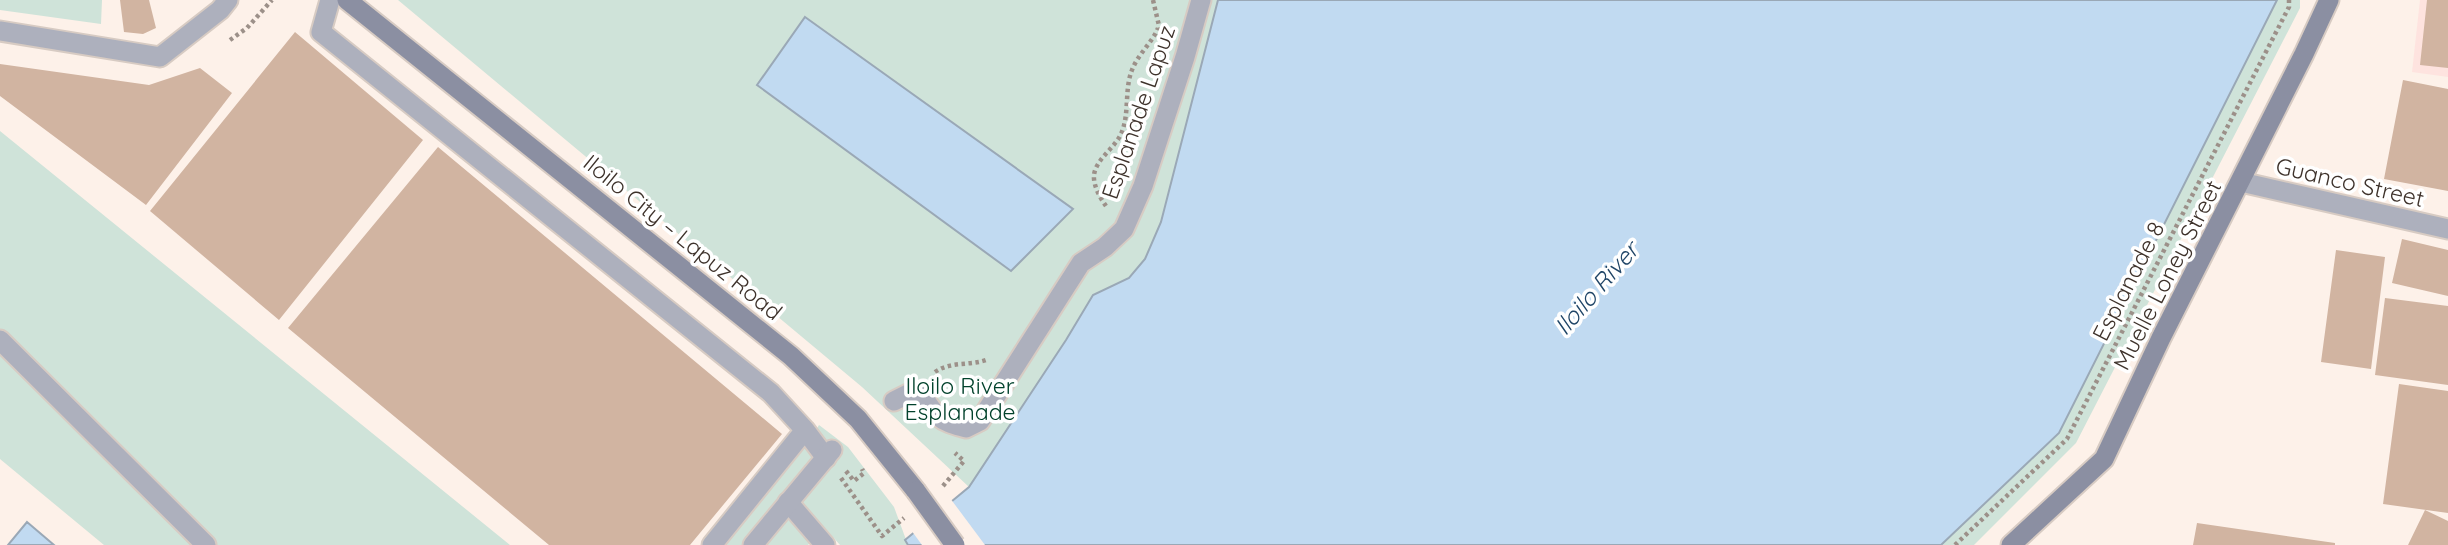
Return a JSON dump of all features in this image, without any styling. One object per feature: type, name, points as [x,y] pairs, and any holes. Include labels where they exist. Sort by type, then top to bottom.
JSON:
[{"type":"main road","name":"Iloilo City – Lapuz Road","points":[[347,0],[791,356],[858,419],[955,545]]},
{"type":"main road","name":"Muelle Loney Street","points":[[2011,545],[2104,458],[2329,0]]},
{"type":"street","points":[[0,31],[160,57],[220,10],[228,0]]},
{"type":"street","points":[[330,0],[321,32],[771,393],[829,454],[753,545]]},
{"type":"street","name":"Esplanade Lapuz","points":[[914,391],[925,397],[937,415],[950,424],[965,428],[980,421],[1081,263],[1105,247],[1124,229],[1143,186],[1201,0]]},
{"type":"street","name":"Guanco Street","points":[[2241,182],[2448,229]]},
{"type":"street","points":[[0,340],[206,545]]},
{"type":"street","points":[[894,401],[914,391]]},
{"type":"street","points":[[712,545],[805,430]]},
{"type":"street","points":[[788,502],[825,545]]},
{"type":"path","name":"Esplanade 8","points":[[1955,545],[2067,439],[2288,7],[2289,0]]},
{"type":"path","points":[[1124,229],[1100,198],[1094,177],[1099,162],[1110,152],[1121,135],[1127,115],[1132,70],[1153,41],[1158,28]]},
{"type":"path","points":[[914,391],[937,370],[948,365],[976,364],[990,358]]},
{"type":"path","points":[[829,454],[882,536],[903,519]]},
{"type":"path","points":[[942,487],[964,461]]},
{"type":"shaded area","points":[[2420,0],[2448,0],[2448,77],[2412,72]]},
{"type":"green space","points":[[0,0],[102,0],[101,24],[0,10]]},
{"type":"green space","points":[[398,0],[1218,0],[1161,222],[1145,259],[1129,278],[1093,295],[969,487],[862,387]]},
{"type":"green space","points":[[2277,0],[2300,0],[2300,8],[2076,443],[1974,545],[1941,545],[2059,433]]},
{"type":"green space","points":[[0,131],[510,545],[104,545],[0,459]]},
{"type":"green space","name":"Iloilo River Esplanade","points":[[819,425],[848,447],[894,507],[908,545],[840,545],[825,528],[808,545],[725,545],[808,444]]},
{"type":"water","name":"Iloilo River","points":[[1218,0],[2277,0],[2059,433],[1941,545],[908,545],[905,540],[969,487],[1093,295],[1129,278],[1145,259],[1161,222]]},
{"type":"water","points":[[805,17],[1073,209],[1011,271],[757,85]]},
{"type":"water","points":[[27,522],[54,545],[8,545]]},
{"type":"pier","points":[[950,498],[985,545],[922,545],[911,530]]},
{"type":"building","points":[[120,0],[149,0],[156,28],[143,34],[124,32]]},
{"type":"building","points":[[2427,0],[2448,0],[2448,68],[2420,65]]},
{"type":"building","points":[[295,32],[423,140],[279,320],[150,211]]},
{"type":"building","points":[[0,64],[149,85],[200,68],[232,93],[146,205],[0,96]]},
{"type":"building","points":[[2403,80],[2448,89],[2448,191],[2384,179]]},
{"type":"building","points":[[438,147],[782,434],[690,545],[549,545],[288,328]]},
{"type":"building","points":[[2402,239],[2448,250],[2448,296],[2392,283]]},
{"type":"building","points":[[2336,250],[2385,257],[2371,369],[2321,362]]},
{"type":"building","points":[[2385,298],[2448,306],[2448,385],[2375,375]]},
{"type":"building","points":[[2399,384],[2448,391],[2448,513],[2383,504]]},
{"type":"building","points":[[2425,510],[2448,521],[2448,545],[2408,545]]},
{"type":"building","points":[[2197,523],[2335,543],[2335,545],[2193,545]]}]
